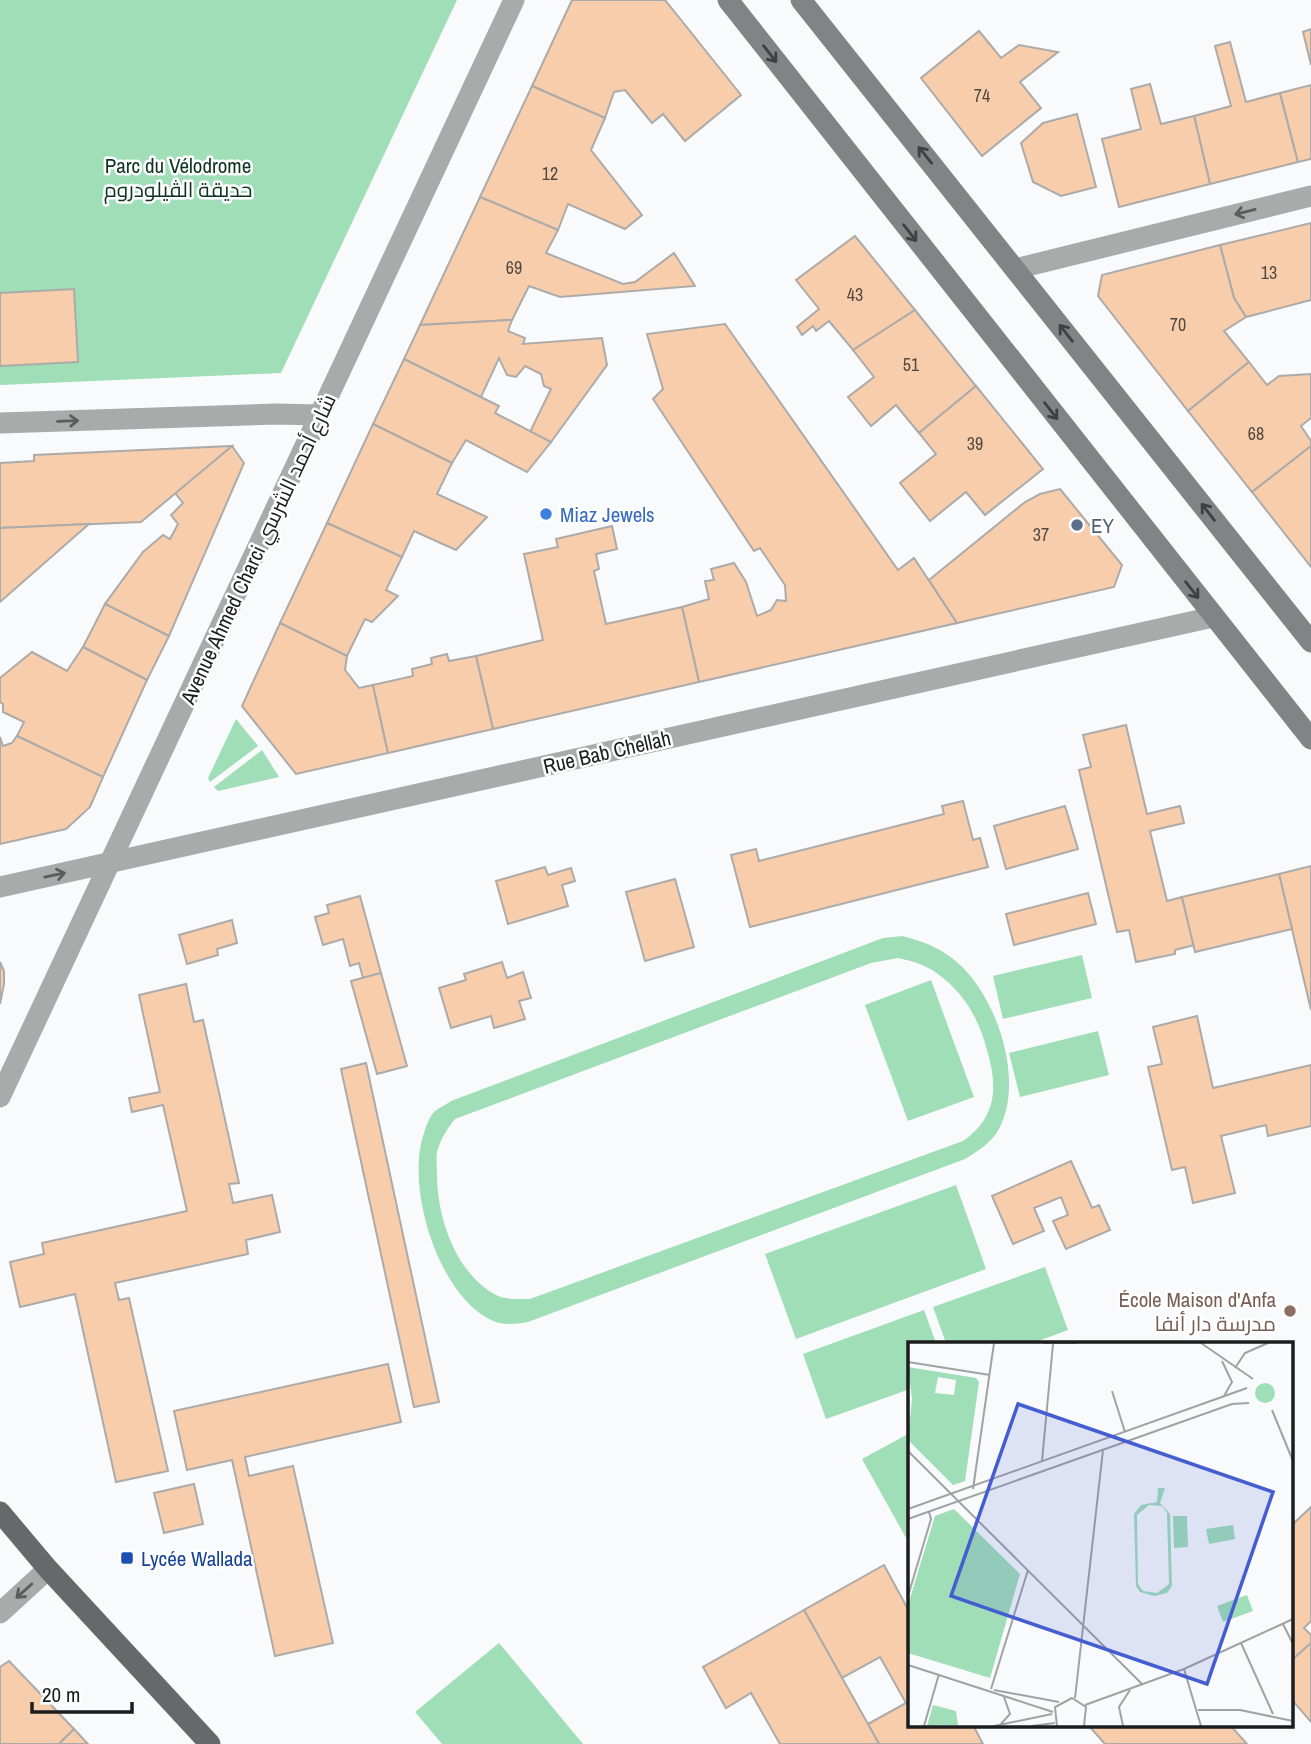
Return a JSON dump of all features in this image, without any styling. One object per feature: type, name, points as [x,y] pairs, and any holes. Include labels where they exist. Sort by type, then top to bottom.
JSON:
[{"type":"main road","points":[[728,0],[1311,739]]},
{"type":"main road","points":[[802,0],[1311,642]]},
{"type":"main road","points":[[0,1512],[48,1569],[210,1744]]},
{"type":"street","name":"Avenue Ahmed Charci شارع أحمد الشرسي","points":[[0,1097],[514,0]]},
{"type":"street","points":[[1016,269],[1311,196]]},
{"type":"street","points":[[0,424],[320,415]]},
{"type":"street","name":"Rue Bab Chellah","points":[[0,887],[1213,617]]},
{"type":"street","points":[[0,1613],[48,1569]]},
{"type":"green space","name":"Parc du Vélodrome حديقة الڤيلودروم","points":[[0,0],[457,0],[281,373],[0,385]]},
{"type":"green space","points":[[236,719],[258,746],[210,782],[208,778]]},
{"type":"green space","points":[[262,750],[279,777],[218,791],[214,787]]},
{"type":"green space","points":[[902,936],[939,950],[959,964],[985,997],[1003,1040],[1009,1086],[1007,1108],[1000,1127],[985,1146],[965,1159],[528,1322],[505,1324],[491,1320],[472,1307],[455,1288],[430,1237],[419,1181],[419,1155],[424,1133],[435,1111],[451,1101],[883,938]],"holes":[[[898,958],[919,964],[947,981],[963,998],[984,1039],[993,1076],[992,1100],[983,1122],[963,1141],[530,1299],[498,1296],[483,1287],[460,1260],[445,1226],[437,1174],[438,1148],[455,1119],[871,963]]]},
{"type":"green space","points":[[1082,955],[1092,998],[1003,1019],[993,976]]},
{"type":"green space","points":[[931,980],[974,1097],[908,1121],[865,1005]]},
{"type":"green space","points":[[1098,1031],[1109,1075],[1020,1097],[1009,1053]]},
{"type":"green space","points":[[956,1185],[986,1269],[796,1339],[765,1254]]},
{"type":"green space","points":[[1045,1267],[1068,1330],[1036,1342],[946,1342],[933,1307]]},
{"type":"green space","points":[[924,1310],[936,1342],[908,1342],[908,1390],[826,1419],[803,1354]]},
{"type":"green space","points":[[908,1434],[908,1541],[862,1459]]},
{"type":"green space","points":[[499,1643],[583,1744],[442,1744],[415,1712]]},
{"type":"building","points":[[572,0],[665,0],[741,95],[685,141],[663,114],[652,123],[625,90],[614,92],[605,118],[532,86]]},
{"type":"building","points":[[1311,29],[1311,65],[1303,32]]},
{"type":"building","points":[[979,31],[1001,58],[1019,45],[1058,52],[1020,82],[1041,108],[982,156],[921,78]]},
{"type":"building","points":[[1230,42],[1246,102],[1280,93],[1298,162],[1210,184],[1194,116],[1231,106],[1215,46]]},
{"type":"building","points":[[1150,84],[1161,124],[1194,116],[1210,184],[1119,207],[1102,139],[1141,129],[1131,89]]},
{"type":"building","points":[[1311,85],[1311,159],[1298,162],[1280,93]]},
{"type":"building","points":[[532,86],[605,118],[591,150],[642,215],[625,229],[568,204],[558,230],[480,197]]},
{"type":"building","points":[[1077,114],[1096,187],[1061,196],[1033,182],[1021,143],[1043,123]]},
{"type":"building","points":[[480,197],[558,230],[546,253],[623,284],[635,282],[674,253],[695,286],[560,297],[529,286],[512,320],[420,325]]},
{"type":"building","points":[[1311,223],[1311,300],[1246,317],[1234,298],[1220,245]]},
{"type":"building","points":[[855,236],[915,310],[853,350],[829,321],[816,331],[813,326],[802,335],[797,327],[819,309],[796,280]]},
{"type":"building","points":[[1220,245],[1234,298],[1246,317],[1224,331],[1249,362],[1188,411],[1098,296],[1102,275]]},
{"type":"building","points":[[74,289],[78,362],[0,366],[0,293]]},
{"type":"building","points":[[915,310],[976,386],[919,433],[896,405],[871,426],[848,397],[874,377],[853,350]]},
{"type":"building","points":[[512,320],[508,331],[525,338],[523,344],[602,338],[607,365],[551,442],[530,432],[551,389],[544,386],[541,374],[525,366],[516,377],[507,375],[499,358],[481,397],[404,359],[420,325]]},
{"type":"building","points":[[725,324],[898,570],[914,558],[957,623],[699,682],[682,607],[709,599],[705,581],[714,580],[711,569],[734,563],[746,582],[757,616],[771,610],[777,600],[786,601],[785,585],[760,548],[754,551],[653,399],[663,389],[647,334]]},
{"type":"building","points":[[404,359],[499,406],[495,413],[551,442],[527,472],[466,440],[452,463],[373,424]]},
{"type":"building","points":[[1249,362],[1267,385],[1279,376],[1311,374],[1311,418],[1301,426],[1311,441],[1311,446],[1252,492],[1188,411]]},
{"type":"building","points":[[976,386],[1043,469],[985,515],[966,492],[930,521],[900,483],[936,454],[919,433]]},
{"type":"building","points":[[373,424],[452,463],[437,494],[487,517],[456,550],[414,531],[402,557],[327,523]]},
{"type":"building","points":[[232,446],[244,463],[169,636],[105,604],[143,552],[163,535],[170,539],[178,524],[171,515],[183,503],[175,493]]},
{"type":"building","points":[[232,446],[141,522],[0,528],[0,463],[34,461],[34,455]]},
{"type":"building","points":[[1311,446],[1311,567],[1252,492]]},
{"type":"building","points":[[1060,489],[1122,565],[1114,587],[957,623],[929,580],[1025,502],[1040,494]]},
{"type":"building","points":[[327,523],[402,557],[386,590],[398,596],[372,622],[365,619],[347,656],[280,623]]},
{"type":"building","points":[[89,524],[0,602],[0,528]]},
{"type":"building","points":[[612,526],[617,549],[596,554],[599,569],[594,571],[606,624],[682,607],[699,682],[493,729],[476,656],[543,640],[524,554],[558,547],[556,539]]},
{"type":"building","points":[[105,604],[169,636],[147,680],[83,647]]},
{"type":"building","points":[[280,623],[347,656],[345,670],[359,688],[373,685],[388,753],[296,774],[242,706]]},
{"type":"building","points":[[83,647],[147,680],[103,777],[17,736],[24,722],[3,712],[3,704],[0,702],[0,678],[32,652],[67,671]]},
{"type":"building","points":[[447,654],[449,661],[476,656],[493,729],[388,753],[373,685],[413,676],[412,669],[432,664],[431,658]]},
{"type":"building","points":[[1126,725],[1147,814],[1180,806],[1184,823],[1150,831],[1167,901],[1182,897],[1194,945],[1175,950],[1175,954],[1136,962],[1129,930],[1117,932],[1079,770],[1091,767],[1083,735]]},
{"type":"building","points":[[17,736],[103,777],[90,807],[66,829],[0,844],[0,737],[3,746],[12,743]]},
{"type":"building","points":[[963,801],[973,840],[980,838],[988,867],[750,927],[731,855],[756,849],[759,861],[944,814],[942,806]]},
{"type":"building","points":[[1065,806],[1078,849],[1006,869],[994,826]]},
{"type":"building","points":[[1311,866],[1311,1010],[1279,874]]},
{"type":"building","points":[[545,867],[548,875],[571,868],[575,881],[562,885],[568,906],[508,924],[496,881]]},
{"type":"building","points":[[1279,874],[1292,929],[1195,952],[1182,897]]},
{"type":"building","points":[[675,879],[694,947],[645,961],[626,892]]},
{"type":"building","points":[[1088,893],[1096,924],[1014,945],[1006,914]]},
{"type":"building","points":[[360,896],[381,973],[363,978],[359,963],[350,966],[343,939],[323,945],[315,917],[329,913],[327,905]]},
{"type":"building","points":[[232,920],[237,943],[217,949],[218,955],[187,964],[179,935]]},
{"type":"building","points":[[0,962],[4,971],[4,984],[0,1004]]},
{"type":"building","points":[[502,962],[507,978],[523,972],[531,998],[519,1001],[525,1019],[494,1028],[491,1016],[451,1028],[439,988],[466,980],[464,974]]},
{"type":"building","points":[[381,973],[407,1066],[377,1074],[351,981]]},
{"type":"building","points":[[186,984],[194,1022],[203,1020],[239,1183],[229,1184],[233,1203],[272,1195],[280,1232],[246,1240],[248,1254],[115,1283],[119,1300],[129,1298],[168,1471],[116,1482],[75,1294],[20,1307],[10,1262],[44,1254],[42,1243],[187,1211],[163,1105],[132,1112],[129,1098],[160,1092],[139,995]]},
{"type":"building","points":[[1197,1016],[1213,1088],[1311,1065],[1311,1126],[1268,1136],[1266,1125],[1221,1136],[1235,1193],[1193,1203],[1185,1167],[1172,1170],[1148,1067],[1162,1064],[1153,1027]]},
{"type":"building","points":[[366,1063],[439,1402],[414,1407],[341,1069]]},
{"type":"building","points":[[1071,1161],[1092,1208],[1099,1205],[1110,1230],[1066,1249],[1053,1221],[1068,1215],[1061,1197],[1034,1208],[1044,1231],[1013,1244],[992,1196]]},
{"type":"building","points":[[388,1364],[401,1422],[245,1457],[249,1476],[293,1466],[333,1643],[275,1656],[232,1460],[187,1470],[174,1411]]},
{"type":"building","points":[[194,1484],[203,1524],[164,1533],[154,1493]]},
{"type":"building","points":[[1311,1507],[1311,1621],[1304,1628],[1311,1635],[1311,1643],[1294,1658],[1294,1523]]},
{"type":"building","points":[[884,1565],[908,1609],[908,1726],[974,1726],[983,1744],[879,1744],[868,1724],[906,1703],[880,1657],[842,1678],[804,1610]]},
{"type":"building","points":[[804,1610],[879,1744],[780,1744],[751,1693],[726,1708],[703,1667]]},
{"type":"building","points":[[1311,1643],[1311,1722],[1294,1702],[1294,1658]]},
{"type":"building","points":[[9,1661],[74,1729],[59,1744],[0,1744],[0,1667]]},
{"type":"building","points":[[1089,1726],[1231,1726],[1247,1744],[1105,1744]]},
{"type":"building","points":[[74,1729],[88,1744],[59,1744]]},
{"type":"place","name":"Miaz Jewels","points":[[546,514]]},
{"type":"place","name":"EY","points":[[1077,525]]},
{"type":"place","name":"École Maison d'Anfa مدرسة دار أنفا","points":[[1290,1311]]},
{"type":"place","name":"Lycée Wallada","points":[[127,1558]]}]
